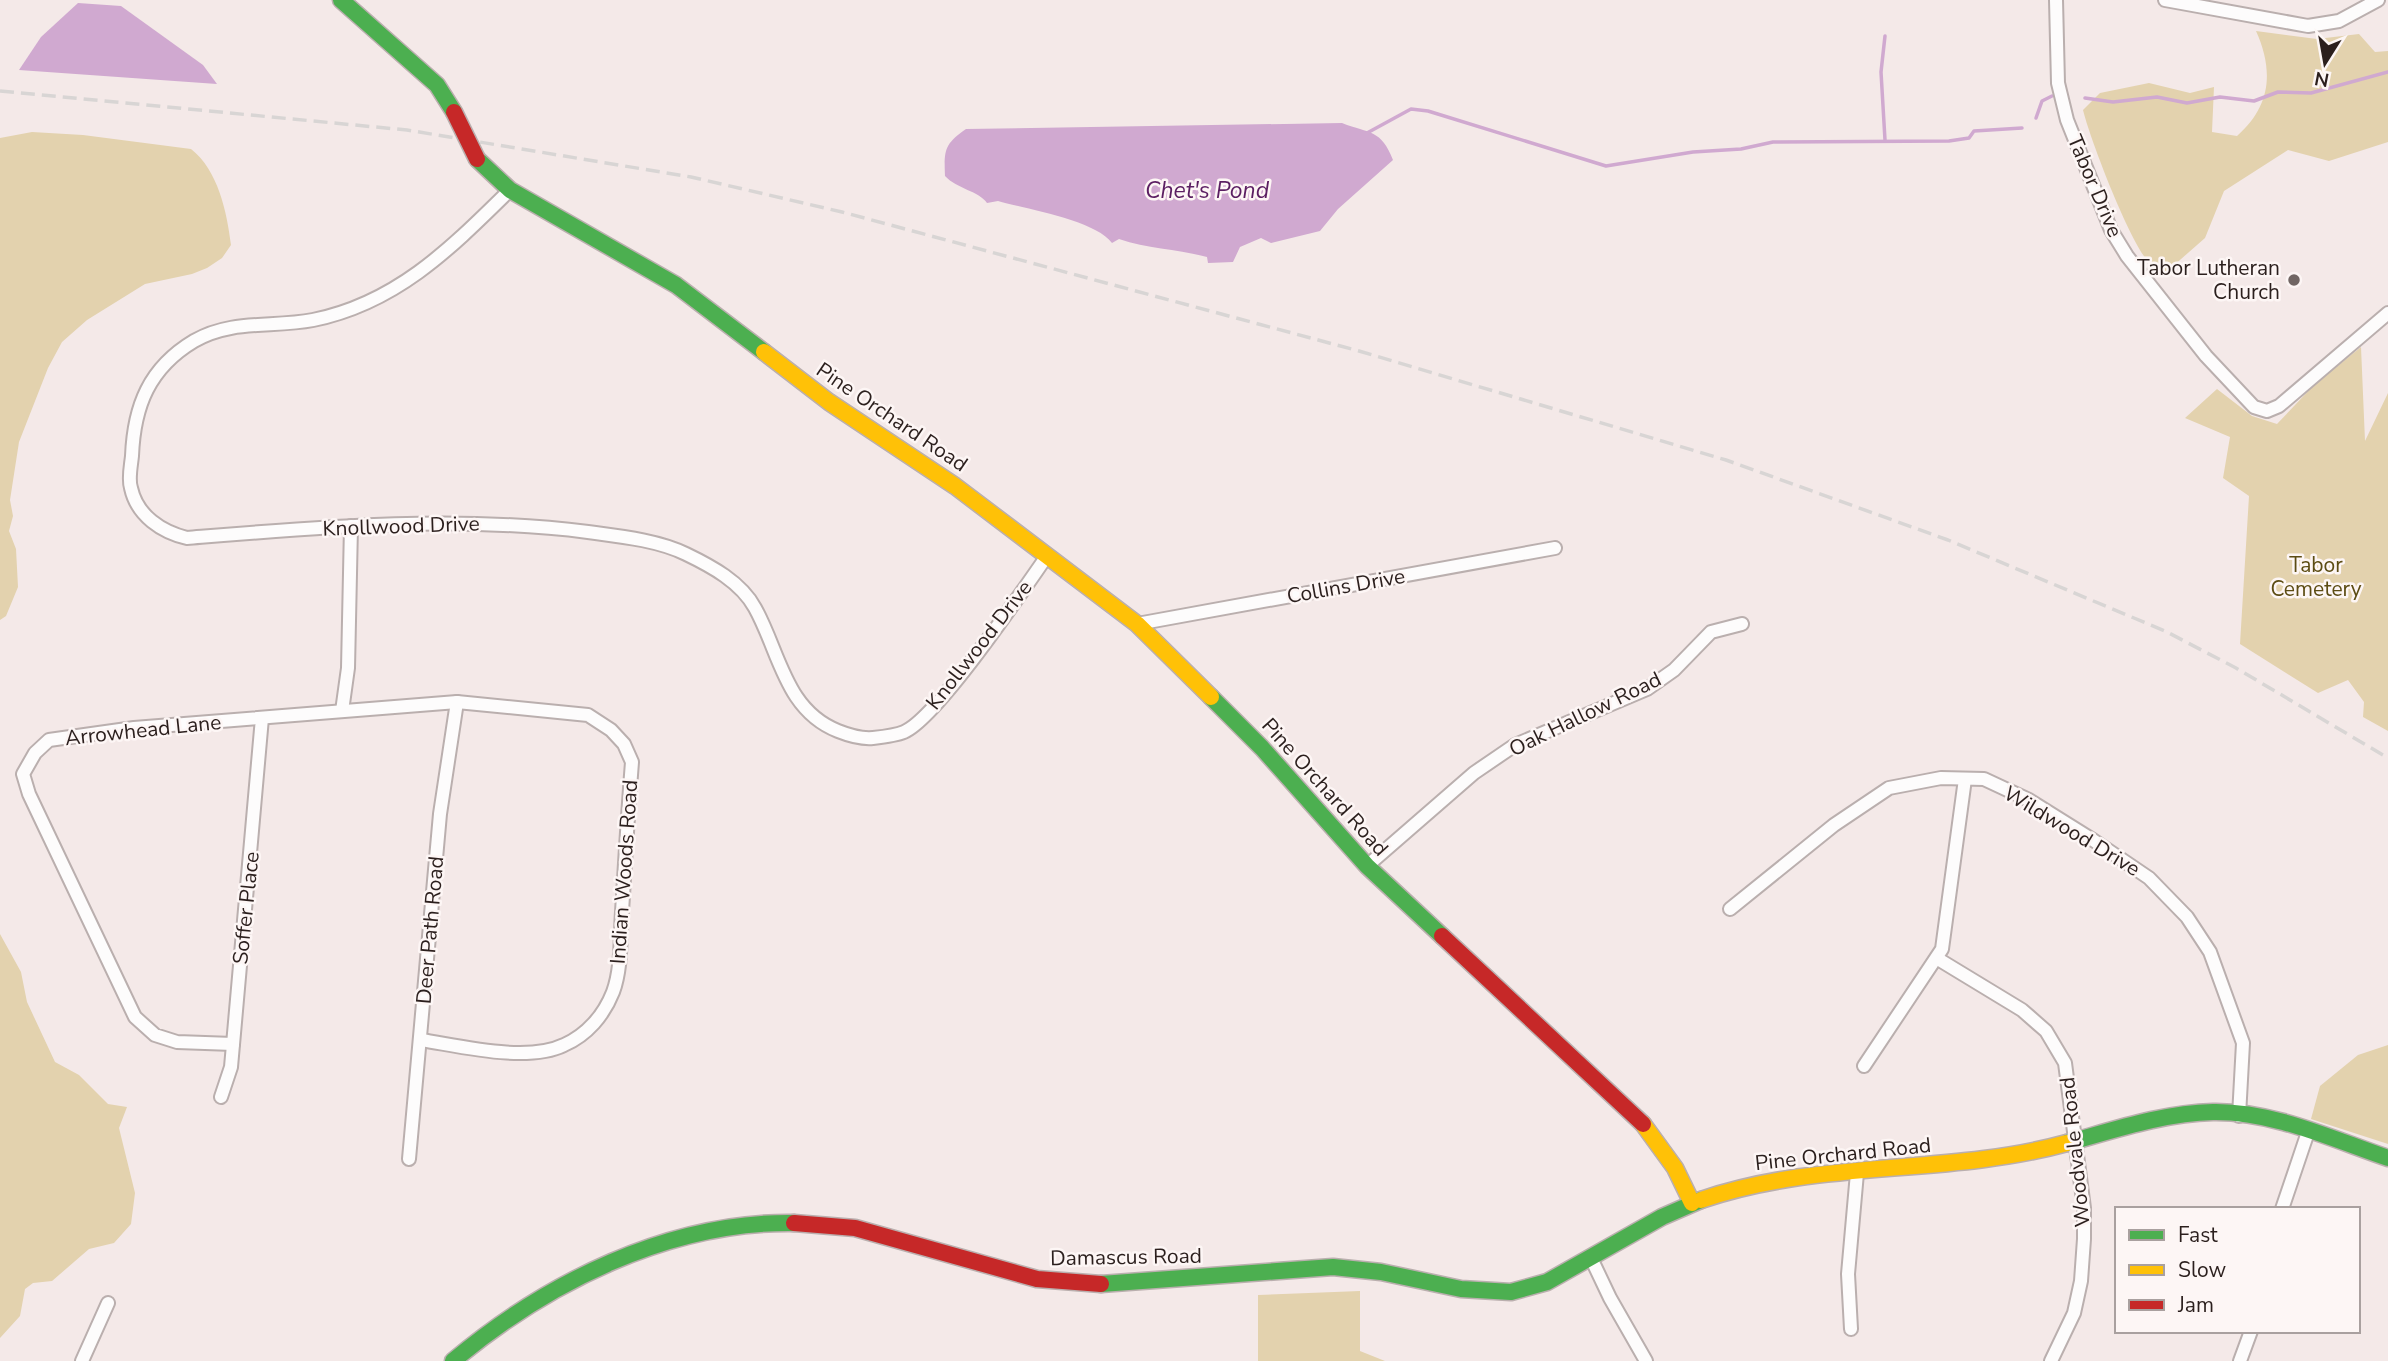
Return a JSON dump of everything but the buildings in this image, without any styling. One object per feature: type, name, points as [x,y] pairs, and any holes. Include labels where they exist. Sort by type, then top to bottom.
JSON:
[{"type":"street","name":"Pine Orchard Road","points":[[341,0],[437,85],[454,112],[477,159],[510,191],[676,285],[829,402],[956,486],[1137,624],[1262,748],[1367,866],[1651,1132],[1675,1168],[1692,1203],[1755,1182],[2015,1155],[2075,1139],[2215,1112],[2278,1122],[2388,1158]]},
{"type":"street","name":"Tabor Drive","points":[[2056,0],[2059,83],[2067,120],[2111,230],[2127,256],[2206,356],[2254,407],[2267,411],[2279,406],[2388,313]]},
{"type":"street","points":[[2165,0],[2243,6],[2300,25],[2325,25],[2378,0]]},
{"type":"street","name":"Knollwood Drive","points":[[510,191],[440,259],[372,301],[313,320],[222,327],[193,341],[164,364],[146,390],[136,412],[130,488],[146,517],[167,533],[187,538],[400,522],[520,523],[618,537],[683,552],[731,579],[755,606],[784,675],[802,708],[822,724],[847,735],[872,738],[905,732],[929,711],[990,637],[1047,556]]},
{"type":"street","points":[[342,711],[349,640],[351,526]]},
{"type":"street","name":"Collins Drive","points":[[1137,624],[1555,548]]},
{"type":"street","name":"Oak Hallow Road","points":[[1367,866],[1474,773],[1515,745],[1647,689],[1674,670],[1711,632],[1742,624]]},
{"type":"street","name":"Indian Woods Road","points":[[342,711],[457,702],[588,715],[611,730],[624,744],[632,762],[620,941],[614,989],[605,1010],[588,1029],[562,1046],[533,1052],[421,1040]]},
{"type":"street","name":"Deer Path Road","points":[[409,1159],[440,814],[457,702]]},
{"type":"street","name":"Arrowhead Lane","points":[[233,1044],[177,1042],[155,1035],[135,1017],[97,943],[29,794],[23,774],[34,753],[49,740],[134,728],[342,711]]},
{"type":"street","name":"Soffer Place","points":[[221,1097],[231,1067],[262,718]]},
{"type":"street","name":"Wildwood Drive","points":[[1730,909],[1834,825],[1889,788],[1941,778],[1983,779],[2029,800],[2149,878],[2187,916],[2210,952],[2243,1043],[2239,1116]]},
{"type":"street","points":[[1864,1066],[1938,959],[1942,949],[1965,779]]},
{"type":"street","name":"Woodvale Road","points":[[1938,959],[2022,1010],[2046,1031],[2065,1063],[2084,1208],[2081,1281],[2074,1313],[2051,1361]]},
{"type":"street","points":[[2283,1207],[2308,1132]]},
{"type":"street","points":[[1851,1329],[1848,1284],[1857,1173]]},
{"type":"street","name":"Damascus Road","points":[[453,1361],[497,1324],[595,1269],[661,1243],[762,1223],[825,1223],[881,1236],[1021,1278],[1073,1284],[1336,1266],[1487,1292],[1531,1289],[1692,1203]]},
{"type":"street","points":[[1591,1258],[1646,1361]]},
{"type":"street","points":[[82,1361],[108,1304]]},
{"type":"street","points":[[2240,1361],[2249,1333]]},
{"type":"green space","points":[[2256,31],[2317,39],[2359,34],[2375,52],[2388,51],[2388,142],[2329,161],[2288,150],[2224,191],[2205,238],[2164,274],[2151,265],[2133,237],[2102,167],[2083,110],[2100,93],[2149,83],[2190,93],[2214,87],[2212,132],[2237,136],[2257,113],[2266,87],[2265,60]]},
{"type":"green space","points":[[32,132],[83,135],[191,149],[208,168],[220,192],[231,245],[222,258],[207,268],[145,284],[87,320],[62,342],[48,368],[19,442],[10,500],[13,516],[9,531],[16,549],[18,587],[6,616],[0,620],[0,138]]},
{"type":"green space","name":"Tabor Cemetery","points":[[2361,347],[2365,441],[2388,393],[2388,731],[2363,717],[2364,702],[2348,680],[2318,693],[2240,644],[2249,496],[2223,478],[2230,437],[2185,418],[2217,389],[2252,416],[2277,424],[2314,385]]},
{"type":"green space","points":[[0,934],[21,972],[27,1002],[55,1062],[79,1075],[108,1104],[127,1107],[119,1128],[135,1193],[131,1224],[114,1243],[89,1249],[52,1281],[33,1283],[25,1289],[20,1316],[0,1338]]},
{"type":"green space","points":[[2388,1045],[2388,1144],[2311,1119],[2320,1086],[2358,1055]]},
{"type":"green space","points":[[1360,1291],[1360,1351],[1385,1361],[1258,1361],[1258,1295]]},
{"type":"water","points":[[78,3],[121,6],[203,65],[217,84],[19,70],[41,37]]},
{"type":"water","name":"Chet's Pond","points":[[1342,123],[1374,134],[1384,143],[1393,160],[1338,209],[1320,231],[1271,243],[1261,238],[1240,247],[1233,262],[1208,263],[1207,257],[1119,239],[1112,243],[1091,228],[1076,222],[998,201],[987,203],[945,176],[949,144],[966,129]]},
{"type":"waterway","points":[[1885,36],[1881,72],[1885,140]]},
{"type":"waterway","points":[[2085,98],[2113,102],[2157,97],[2187,103],[2220,97],[2254,101],[2278,92],[2311,93],[2388,72]]},
{"type":"waterway","points":[[2036,118],[2042,101],[2052,96]]},
{"type":"waterway","points":[[1367,133],[1411,109],[1428,111],[1606,166],[1693,152],[1741,149],[1773,142],[1949,141],[1969,138],[1974,131],[2022,128]]},
{"type":"railway","points":[[0,91],[407,130],[691,177],[842,212],[1359,351],[1726,460],[1948,540],[2165,631],[2236,668],[2388,758]]},
{"type":"traffic: fast","points":[[341,0],[437,85],[454,112]]},
{"type":"traffic: fast","points":[[477,159],[510,190],[676,285],[764,352]]},
{"type":"traffic: fast","points":[[1211,697],[1262,748],[1367,866],[1442,936]]},
{"type":"traffic: fast","points":[[2067,1143],[2176,1115],[2235,1113],[2280,1121],[2388,1158]]},
{"type":"traffic: fast","points":[[1101,1284],[1333,1267],[1381,1272],[1461,1289],[1511,1292],[1547,1282],[1662,1217],[1701,1200]]},
{"type":"traffic: fast","points":[[453,1361],[528,1306],[612,1262],[656,1245],[701,1233],[747,1225],[794,1223]]},
{"type":"traffic: slow","points":[[764,352],[829,402],[955,486],[1137,624],[1211,697]]},
{"type":"traffic: slow","points":[[1643,1124],[1675,1168],[1692,1203]]},
{"type":"traffic: slow","points":[[1701,1200],[1791,1178],[1976,1160],[2067,1143]]},
{"type":"traffic: jam","points":[[454,112],[477,159]]},
{"type":"traffic: jam","points":[[1442,936],[1643,1124]]},
{"type":"traffic: jam","points":[[794,1223],[855,1228],[1037,1279],[1101,1284]]},
{"type":"place","name":"Tabor Lutheran Church","points":[[2294,280]]}]
